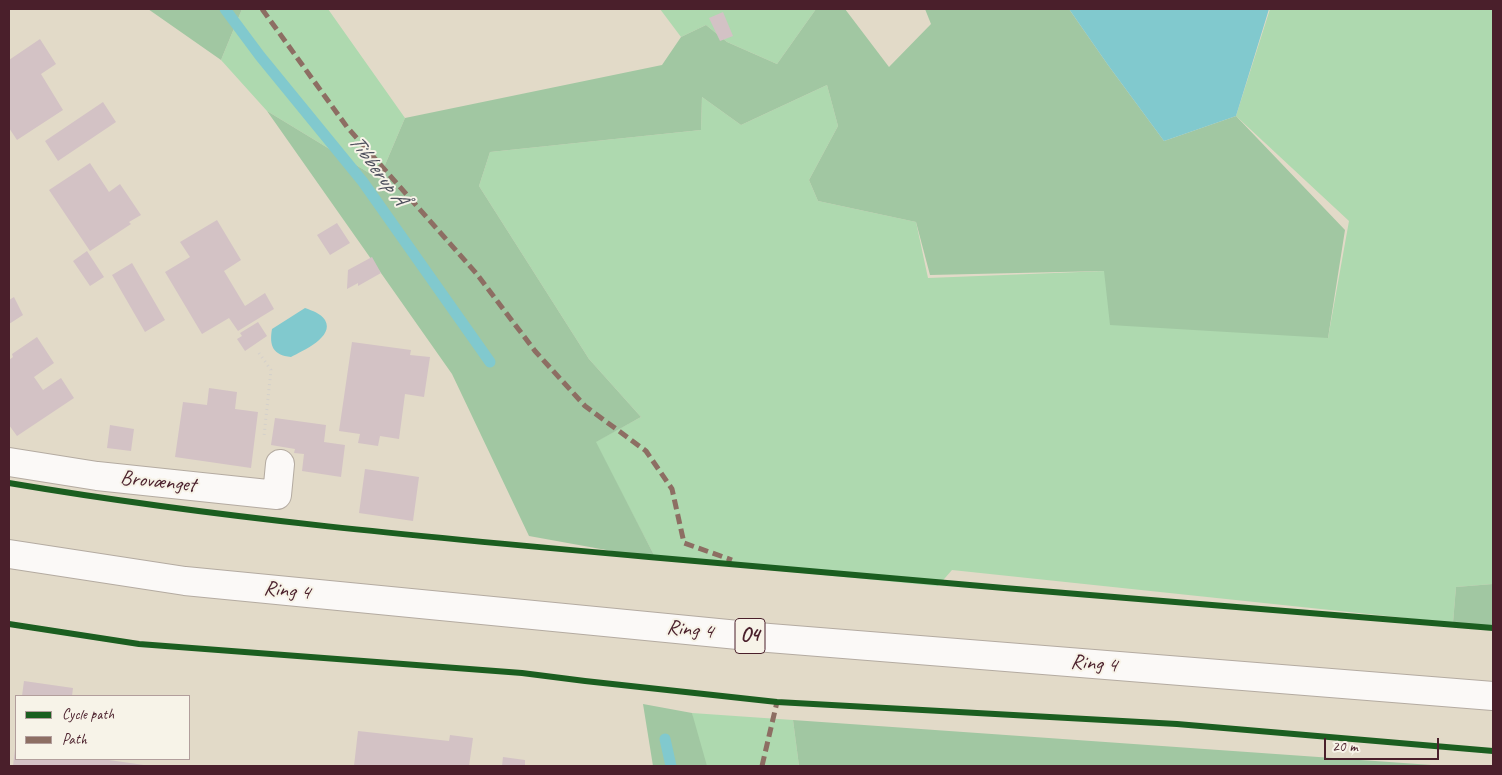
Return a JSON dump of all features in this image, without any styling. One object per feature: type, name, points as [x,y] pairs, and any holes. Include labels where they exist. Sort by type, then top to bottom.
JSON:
[{"type":"main road","name":"Brovænget","points":[[9,462],[97,476],[277,495],[280,464]]},
{"type":"main road","name":"Ring 4","points":[[9,554],[185,581],[749,636],[1493,696]]},
{"type":"path","points":[[259,353],[271,370],[263,449],[280,464]]},
{"type":"green space","points":[[148,9],[242,9],[221,60]]},
{"type":"green space","points":[[242,9],[328,9],[405,118],[379,179],[267,111],[221,60]]},
{"type":"green space","points":[[660,9],[816,9],[777,64],[727,42],[706,25],[681,37]]},
{"type":"green space","points":[[816,9],[845,9],[889,67],[931,24],[925,9],[1069,9],[1164,141],[1236,116],[1345,230],[1328,338],[1110,325],[1104,271],[930,275],[916,222],[818,201],[809,180],[838,126],[827,85],[741,125],[702,97],[701,130],[490,152],[479,186],[589,359],[641,417],[596,442],[656,559],[529,536],[452,374],[267,111],[379,179],[405,118],[662,65],[681,37],[706,25],[727,42],[777,64]]},
{"type":"green space","points":[[1270,9],[1493,9],[1493,584],[1456,587],[1453,623],[952,570],[938,586],[656,559],[595,442],[641,417],[589,359],[479,186],[490,152],[701,130],[702,97],[741,125],[827,85],[838,126],[809,180],[818,201],[916,222],[928,278],[1105,271],[1328,338],[1349,221],[1236,116]]},
{"type":"green space","points":[[1493,584],[1493,627],[1453,623],[1456,587]]},
{"type":"green space","points":[[643,704],[692,713],[707,766],[653,766]]},
{"type":"green space","points":[[692,713],[793,720],[799,766],[698,766]]},
{"type":"green space","points":[[793,720],[1446,766],[799,766]]},
{"type":"water","points":[[1069,9],[1269,9],[1236,116],[1164,141]]},
{"type":"water","points":[[305,308],[316,312],[325,320],[327,326],[322,338],[291,357],[276,352],[271,340],[272,329]]},
{"type":"building","points":[[723,12],[733,36],[720,41],[709,18]]},
{"type":"building","points":[[40,39],[56,64],[41,74],[63,110],[17,140],[9,128],[9,60]]},
{"type":"building","points":[[103,102],[116,122],[58,161],[45,141]]},
{"type":"building","points":[[90,163],[109,192],[120,184],[141,215],[129,222],[131,224],[90,251],[49,190]]},
{"type":"building","points":[[217,220],[241,260],[224,271],[245,306],[265,293],[274,309],[238,331],[229,318],[202,334],[165,272],[190,257],[180,242]]},
{"type":"building","points":[[337,223],[350,243],[330,255],[317,235]]},
{"type":"building","points":[[87,251],[104,277],[90,286],[73,261]]},
{"type":"building","points":[[372,257],[381,273],[358,286],[358,283],[347,289],[348,270]]},
{"type":"building","points":[[132,263],[165,320],[145,332],[112,275]]},
{"type":"building","points":[[14,297],[23,315],[9,324],[9,300]]},
{"type":"building","points":[[258,322],[267,336],[245,351],[237,339],[242,336],[240,333]]},
{"type":"building","points":[[37,337],[54,363],[34,377],[43,390],[61,378],[74,398],[17,436],[9,425],[9,360],[13,357],[12,354]]},
{"type":"building","points":[[352,342],[411,350],[410,355],[430,357],[424,397],[405,394],[399,439],[380,436],[378,446],[358,443],[360,434],[339,431]]},
{"type":"building","points":[[209,388],[237,392],[235,409],[258,412],[251,468],[175,457],[183,402],[207,405]]},
{"type":"building","points":[[275,418],[326,425],[324,442],[345,445],[341,477],[302,471],[304,454],[294,453],[295,449],[271,445]]},
{"type":"building","points":[[110,425],[134,429],[131,451],[107,448]]},
{"type":"building","points":[[365,469],[419,477],[413,521],[359,513]]},
{"type":"building","points":[[24,681],[73,688],[72,695],[22,695]]},
{"type":"building","points":[[358,731],[449,741],[450,735],[473,738],[469,766],[354,766]]},
{"type":"building","points":[[15,749],[15,760],[109,760],[151,766],[13,766]]},
{"type":"building","points":[[503,757],[525,760],[525,766],[502,766]]},
{"type":"waterway","name":"Tibberup Å","points":[[225,9],[260,56],[363,182],[490,362]]},
{"type":"waterway","name":"Tibberup Å","points":[[665,739],[671,766]]},
{"type":"marked path","points":[[262,9],[347,127],[476,273],[535,351],[585,406],[646,451],[672,489],[684,543],[732,560]]},
{"type":"marked path","points":[[762,766],[777,702]]},
{"type":"cycle path","points":[[9,483],[168,507],[408,535],[860,576],[1493,628]]},
{"type":"cycle path","points":[[9,624],[139,644],[522,673],[777,702],[1177,724],[1493,751]]}]
